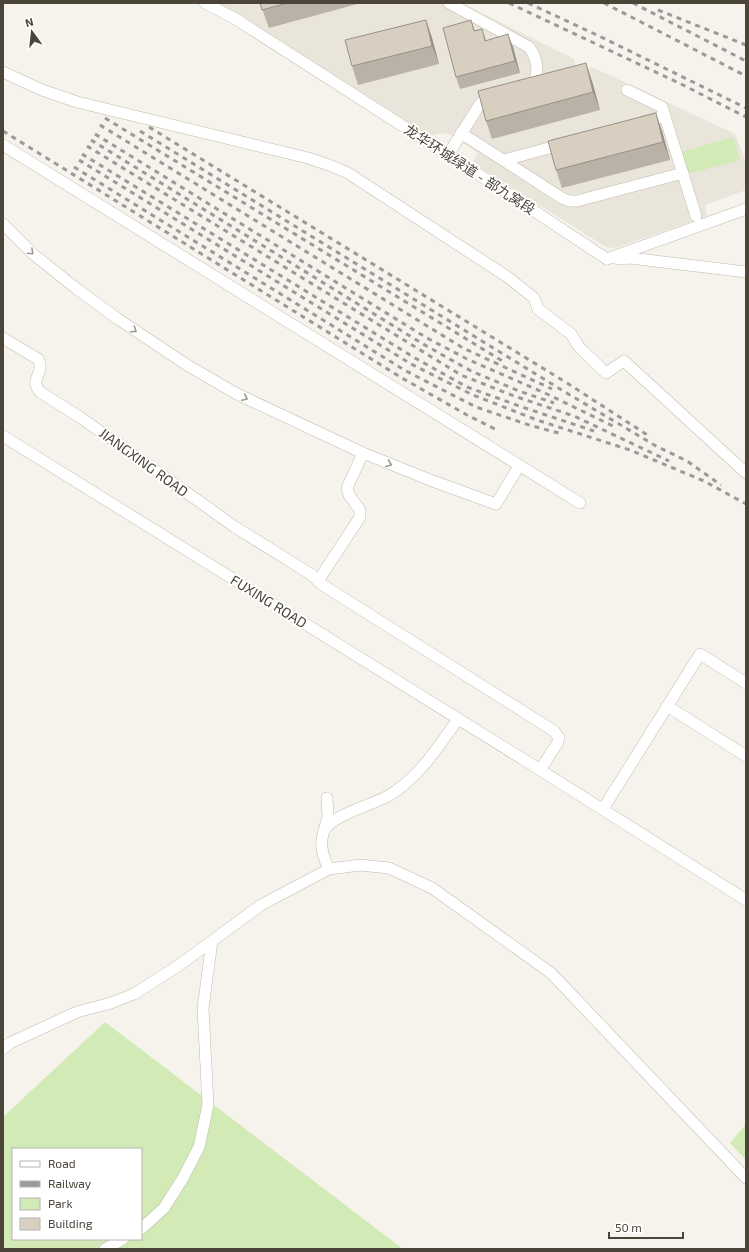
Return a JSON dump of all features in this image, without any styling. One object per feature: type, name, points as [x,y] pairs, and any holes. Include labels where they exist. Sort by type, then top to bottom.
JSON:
[{"type":"street","name":"龙华环城绿道 - 部九窝段","points":[[206,3],[234,18],[607,259]]},
{"type":"street","points":[[449,3],[529,47],[532,52],[537,73],[535,80],[530,85],[516,90]]},
{"type":"street","points":[[3,72],[42,90],[77,102],[308,158],[348,173],[509,278],[534,298],[538,309],[570,334],[579,347],[606,373],[624,361],[746,473]]},
{"type":"street","points":[[627,90],[662,107],[696,216]]},
{"type":"street","points":[[448,155],[484,100],[489,96],[502,93]]},
{"type":"street","points":[[634,124],[664,116]]},
{"type":"street","points":[[462,133],[562,198],[569,201],[577,201],[683,173]]},
{"type":"street","points":[[504,160],[572,141]]},
{"type":"street","points":[[3,145],[580,503]]},
{"type":"street","points":[[607,259],[746,209]]},
{"type":"street","points":[[3,224],[33,254],[118,319],[187,365],[237,394],[363,453],[430,480],[496,504],[519,466]]},
{"type":"street","points":[[607,259],[630,258],[746,272]]},
{"type":"street","name":"JIANGXING ROAD","points":[[3,338],[38,359],[40,371],[35,381],[35,387],[40,392],[81,418],[235,527],[315,578]]},
{"type":"street","name":"FUXING ROAD","points":[[3,436],[537,768],[746,900]]},
{"type":"street","points":[[363,453],[347,488],[349,495],[360,510],[360,517],[315,578],[554,731],[559,738],[558,742],[537,768]]},
{"type":"street","points":[[602,809],[700,654],[746,683]]},
{"type":"street","points":[[667,706],[746,756]]},
{"type":"street","points":[[324,830],[336,819],[388,796],[406,784],[419,771],[458,719]]},
{"type":"street","points":[[327,798],[328,817],[324,830],[322,846],[323,859],[329,869]]},
{"type":"street","points":[[3,1049],[10,1043],[77,1012],[111,1004],[134,994],[178,966],[262,905],[329,869],[360,865],[389,868],[432,888],[551,972],[746,1178]]},
{"type":"street","points":[[142,1228],[164,1208],[183,1178],[199,1146],[208,1105],[203,1008],[212,941]]},
{"type":"street","points":[[105,1249],[121,1240]]},
{"type":"shaded area","points":[[217,3],[462,3],[574,59],[578,72],[592,67],[735,134],[746,162],[746,190],[705,205],[707,216],[615,248],[606,247],[472,163],[478,153],[451,135],[444,133],[428,136],[280,42],[244,17]]},
{"type":"green space","points":[[733,137],[740,160],[688,174],[682,152]]},
{"type":"green space","points":[[105,1022],[403,1249],[3,1249],[3,1117]]},
{"type":"green space","points":[[746,1124],[746,1160],[730,1143]]},
{"type":"building","points":[[260,3],[287,3],[262,10]]},
{"type":"building","points":[[426,20],[432,46],[352,66],[345,40]]},
{"type":"building","points":[[471,20],[474,31],[482,29],[485,41],[508,34],[515,61],[456,77],[443,28]]},
{"type":"building","points":[[586,63],[593,92],[486,121],[478,91]]},
{"type":"building","points":[[656,113],[663,142],[556,170],[548,141]]},
{"type":"railway","points":[[509,3],[681,84],[746,117]]},
{"type":"railway","points":[[528,3],[746,108]]},
{"type":"railway","points":[[604,3],[746,76]]},
{"type":"railway","points":[[633,3],[746,61]]},
{"type":"railway","points":[[658,10],[746,45]]},
{"type":"railway","points":[[105,118],[504,362]]},
{"type":"railway","points":[[100,125],[463,348],[552,389]]},
{"type":"railway","points":[[149,127],[567,383],[649,436]]},
{"type":"railway","points":[[3,131],[402,378],[467,415],[497,430]]},
{"type":"railway","points":[[140,131],[565,392],[656,446],[687,461],[721,485]]},
{"type":"railway","points":[[95,134],[427,338],[467,359],[547,394],[615,427]]},
{"type":"railway","points":[[91,140],[423,344],[471,371],[519,391],[554,403]]},
{"type":"railway","points":[[87,146],[461,375],[514,396],[574,416],[669,461]]},
{"type":"railway","points":[[82,154],[415,358],[467,387],[594,431]]},
{"type":"railway","points":[[79,160],[411,364],[473,395],[537,420],[630,450],[704,481],[746,504]]},
{"type":"railway","points":[[74,167],[406,371],[476,407],[529,425],[562,434]]}]
